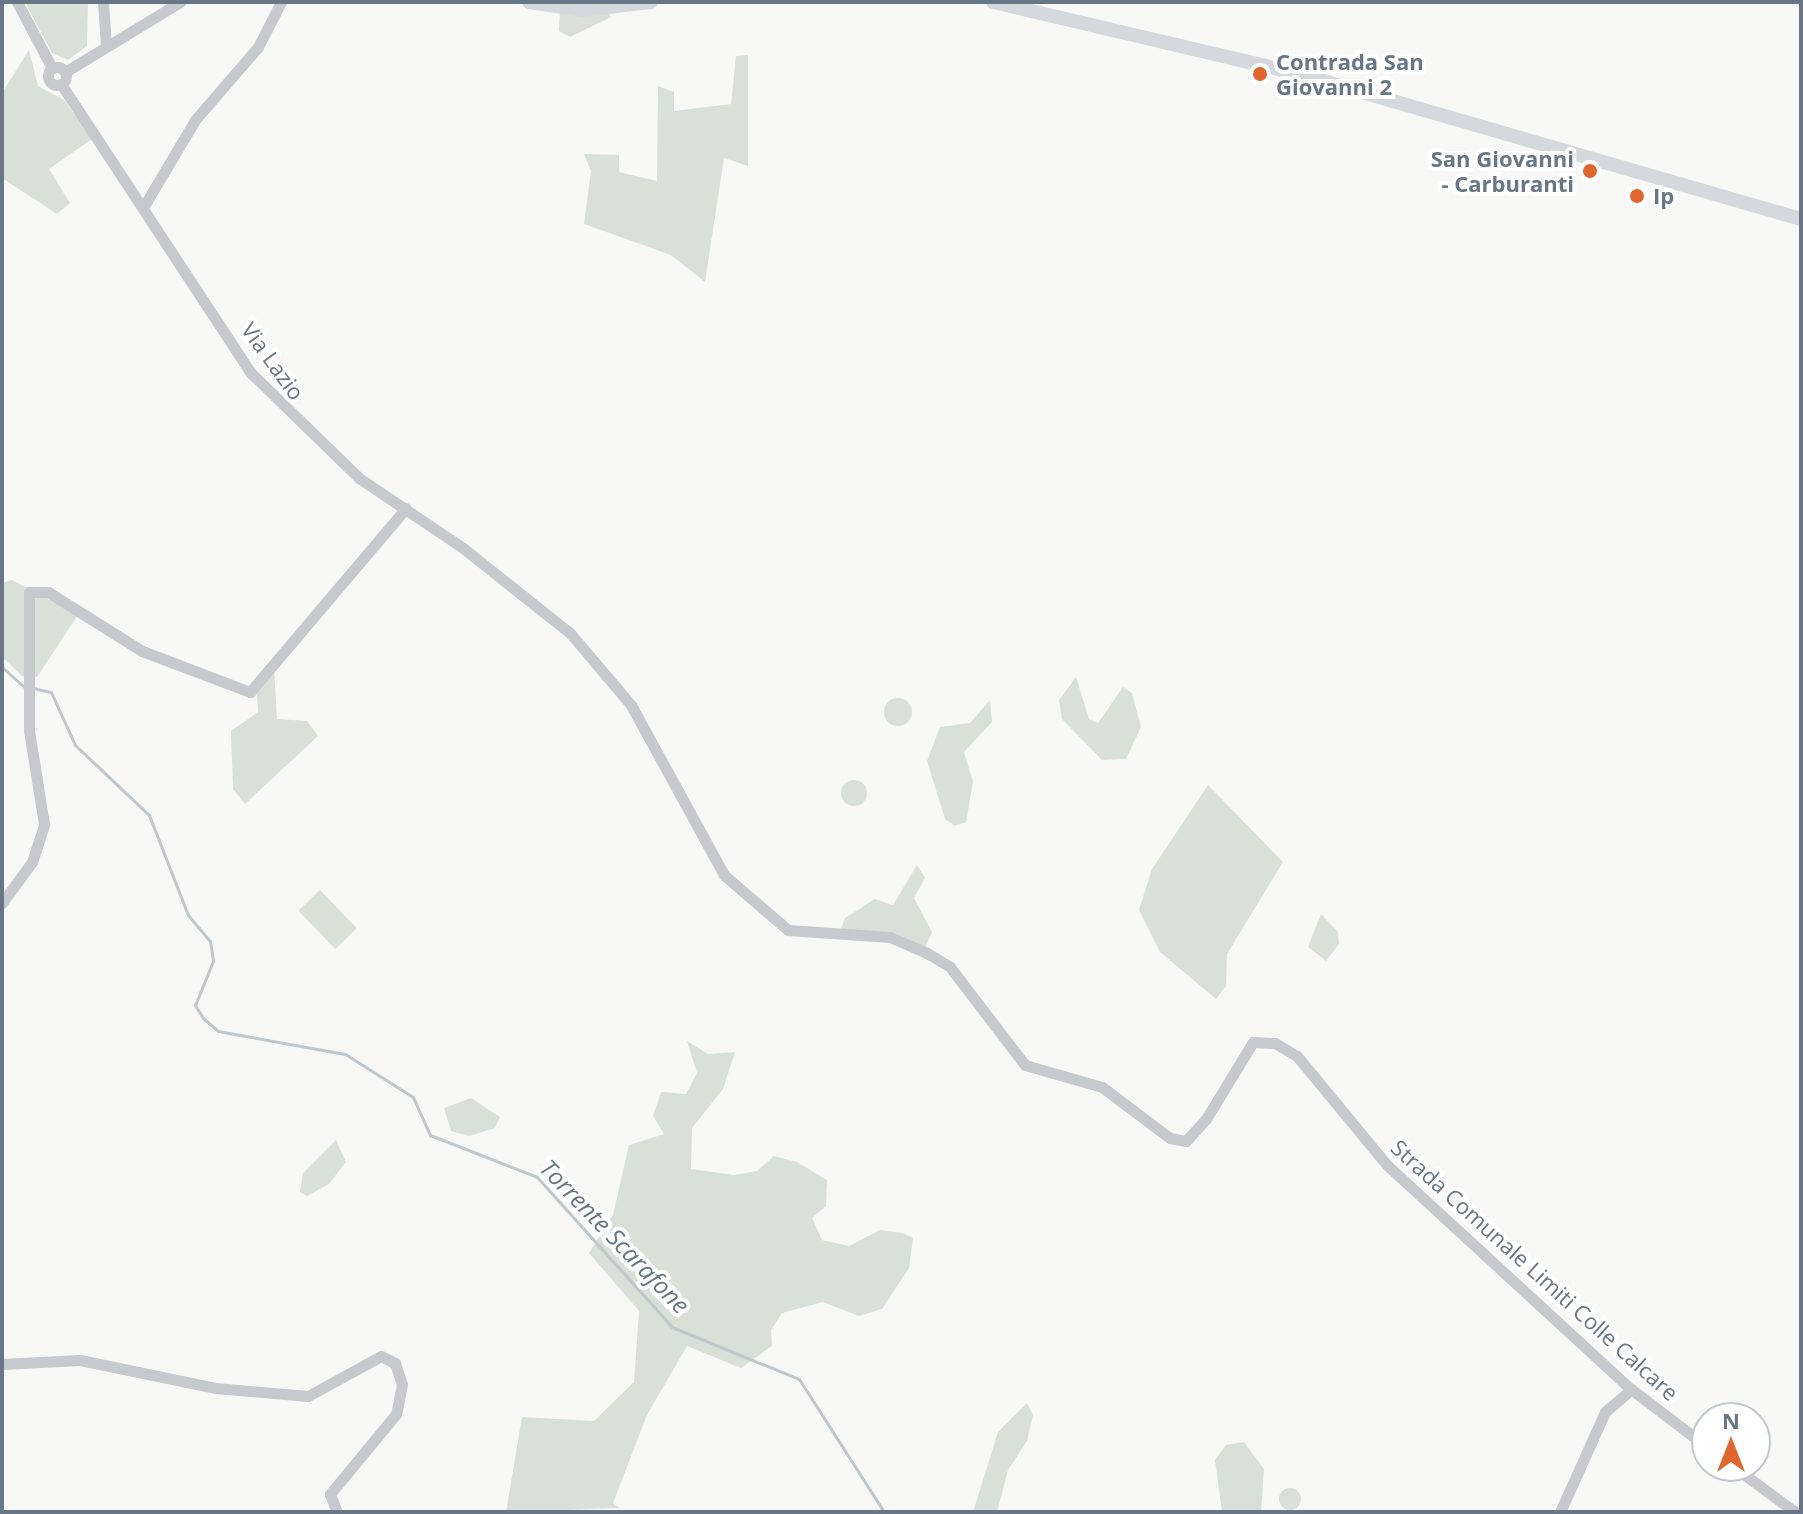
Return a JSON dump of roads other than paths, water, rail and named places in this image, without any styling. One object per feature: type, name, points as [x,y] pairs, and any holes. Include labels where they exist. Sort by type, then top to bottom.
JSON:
[{"type":"main road","points":[[529,2],[583,10],[651,2]]},
{"type":"main road","points":[[993,2],[1296,73],[1801,219]]},
{"type":"street","points":[[17,2],[48,79],[63,78],[106,46],[180,2]]},
{"type":"street","points":[[103,2],[106,46]]},
{"type":"street","points":[[144,206],[195,120],[258,47],[281,2]]},
{"type":"street","name":"Via Lazio","points":[[63,78],[251,373],[290,418],[406,508]]},
{"type":"street","points":[[2,903],[32,862],[44,824],[23,602],[36,590],[180,669],[240,692],[257,690],[406,508]]},
{"type":"street","name":"Strada Comunale Limiti Colle Calcare","points":[[406,508],[570,633],[631,705],[724,875],[788,930],[890,937],[927,953],[950,967],[1025,1065],[1102,1087],[1170,1138],[1186,1141],[1206,1119],[1253,1042],[1275,1043],[1297,1056],[1387,1165],[1631,1389],[1691,1435]]},
{"type":"street","points":[[2,1364],[80,1360],[215,1388],[308,1396],[381,1356],[395,1363],[402,1384],[396,1414],[330,1494],[337,1512]]},
{"type":"street","points":[[1560,1512],[1605,1412],[1631,1389]]},
{"type":"street","points":[[1755,1482],[1795,1512]]},
{"type":"waterway","name":"Torrente Scarafone","points":[[2,667],[25,688]]},
{"type":"waterway","name":"Torrente Scarafone","points":[[33,688],[51,692],[75,745],[149,815],[188,915],[210,941],[213,961],[195,1005],[203,1018],[218,1031],[345,1054],[413,1097],[430,1135],[537,1177],[672,1327],[799,1379],[884,1512]]},
{"type":"place","name":"Contrada San Giovanni 2","points":[[1260,74]]},
{"type":"place","name":"San Giovanni - Carburanti","points":[[1590,171]]},
{"type":"place","name":"Ip","points":[[1637,196]]}]
